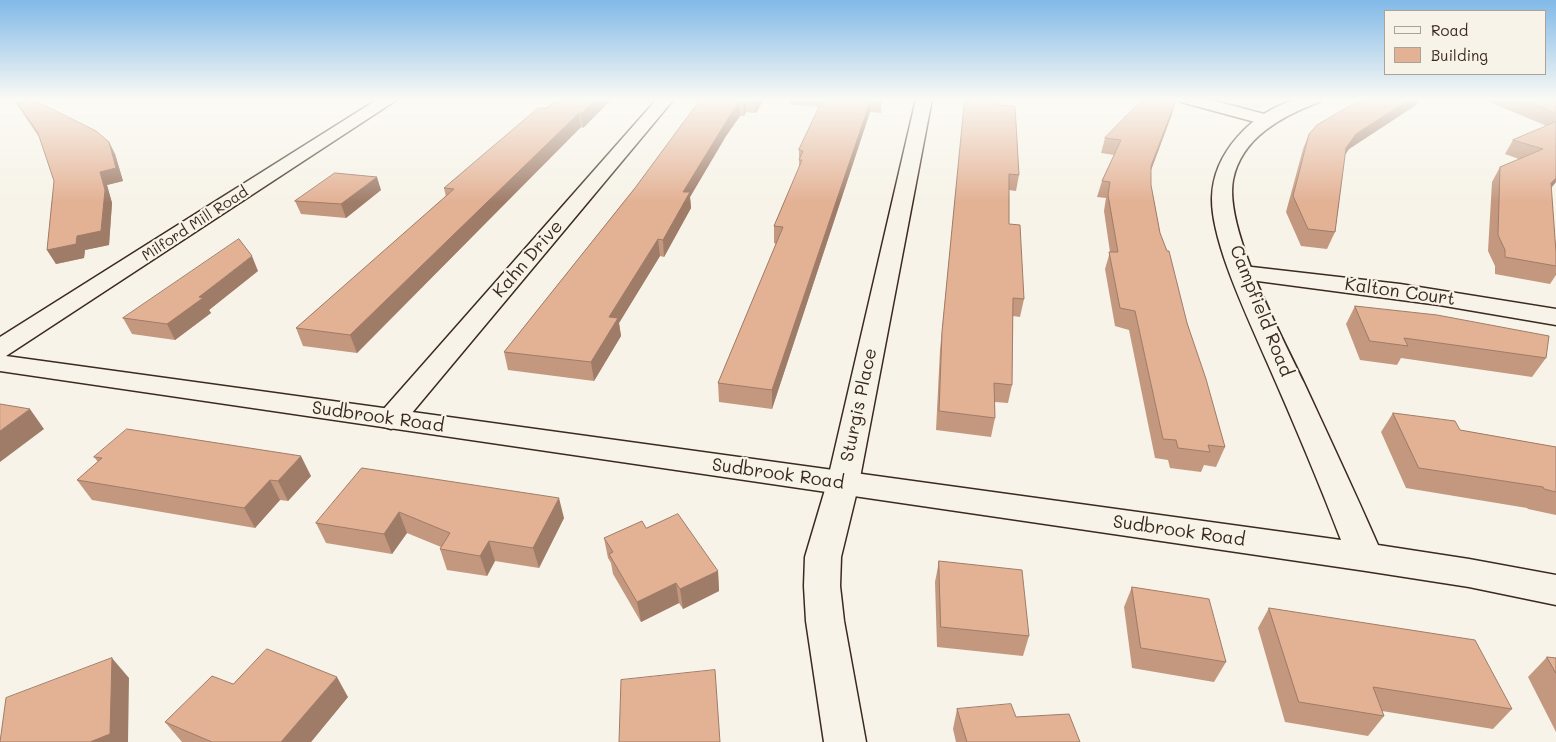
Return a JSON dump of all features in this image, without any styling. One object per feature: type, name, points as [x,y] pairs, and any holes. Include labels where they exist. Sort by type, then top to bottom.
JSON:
[{"type":"street","name":"Milford Mill Road","points":[[0,349],[336,134]]},
{"type":"street","name":"Kahn Drive","points":[[391,419],[636,134]]},
{"type":"street","name":"Sturgis Place","points":[[845,742],[825,621],[822,586],[823,557],[843,483],[917,134]]},
{"type":"street","name":"Campfield Road","points":[[1249,134],[1229,158],[1222,183],[1224,216],[1243,273],[1366,557]]},
{"type":"street","name":"Kalton Court","points":[[1243,273],[1367,286],[1457,299],[1556,317]]},
{"type":"street","name":"Sudbrook Road","points":[[0,363],[1366,557],[1469,573],[1556,590]]},
{"type":"building","points":[[38,134],[99,134],[109,142],[116,168],[100,172],[105,190],[101,231],[77,236],[76,244],[47,250],[54,181]]},
{"type":"building","points":[[508,134],[558,134],[350,335],[296,328],[454,189],[444,188]]},
{"type":"building","points":[[675,134],[719,134],[683,192],[690,192],[663,240],[658,239],[609,317],[618,318],[591,362],[504,352],[635,188]]},
{"type":"building","points":[[807,134],[859,134],[772,390],[718,383],[783,227],[774,226],[802,160],[799,160],[803,151],[799,150]]},
{"type":"building","points":[[962,134],[1017,134],[1019,175],[1009,174],[1009,224],[1020,225],[1024,299],[1013,298],[1012,385],[994,383],[995,418],[939,411],[942,332]]},
{"type":"building","points":[[1109,134],[1163,134],[1151,166],[1151,185],[1160,233],[1167,251],[1169,251],[1187,323],[1206,379],[1225,447],[1208,445],[1210,452],[1178,448],[1176,440],[1163,439],[1135,311],[1120,308],[1109,252],[1118,252],[1108,195],[1110,182],[1102,181],[1121,140],[1105,138]]},
{"type":"building","points":[[1309,134],[1357,134],[1346,148],[1335,232],[1308,229],[1293,196]]},
{"type":"building","points":[[1528,134],[1556,134],[1556,178],[1551,183],[1556,266],[1505,257],[1505,250],[1498,235],[1500,167],[1543,149],[1513,140]]},
{"type":"building","points":[[335,173],[377,177],[341,204],[295,201]]},
{"type":"building","points":[[239,239],[252,256],[199,297],[203,298],[167,324],[123,318]]},
{"type":"building","points":[[1355,306],[1437,315],[1549,336],[1546,358],[1404,338],[1408,346],[1370,341]]},
{"type":"building","points":[[0,404],[30,409],[0,431]]},
{"type":"building","points":[[1393,413],[1455,421],[1460,430],[1556,447],[1556,492],[1544,489],[1543,487],[1419,468]]},
{"type":"building","points":[[127,429],[301,456],[278,481],[270,480],[244,508],[77,480],[102,458],[94,457]]},
{"type":"building","points":[[362,468],[559,498],[533,548],[489,541],[480,556],[440,549],[450,533],[399,512],[384,534],[316,523]]},
{"type":"building","points":[[678,514],[718,571],[680,589],[676,583],[637,602],[609,554],[613,552],[604,538],[642,521],[646,528]]},
{"type":"building","points":[[939,561],[1022,570],[1029,636],[941,627]]},
{"type":"building","points":[[1132,587],[1209,599],[1226,662],[1141,648]]},
{"type":"building","points":[[1269,608],[1475,640],[1512,709],[1373,687],[1384,716],[1299,702]]},
{"type":"building","points":[[267,649],[337,677],[281,742],[212,742],[165,722],[212,676],[233,684]]},
{"type":"building","points":[[1547,657],[1556,658],[1556,673]]},
{"type":"building","points":[[112,658],[110,734],[90,742],[0,742],[6,698]]},
{"type":"building","points":[[715,670],[720,742],[619,742],[621,680]]},
{"type":"building","points":[[1011,704],[1016,717],[1069,714],[1080,742],[967,742],[957,709]]}]
